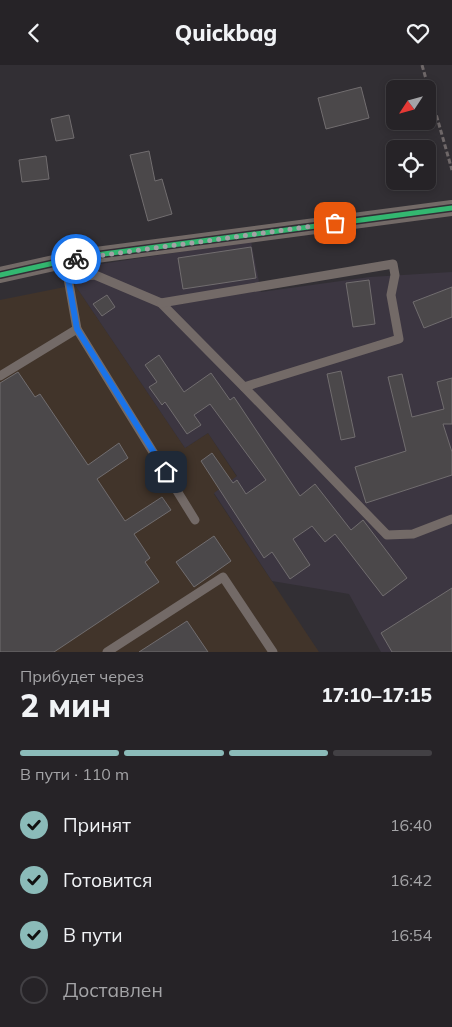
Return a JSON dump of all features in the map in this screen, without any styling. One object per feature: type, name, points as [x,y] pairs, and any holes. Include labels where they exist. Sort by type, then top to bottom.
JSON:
[{"type":"street","points":[[0,275],[91,256],[452,208]]},
{"type":"lane","points":[[65,261],[77,329],[195,520]]},
{"type":"lane","points":[[161,303],[393,264],[395,275],[391,295],[399,339],[244,387]]},
{"type":"lane","points":[[68,278],[95,275],[161,303],[387,535],[413,534],[452,519]]},
{"type":"lane","points":[[0,376],[77,329]]},
{"type":"lane","points":[[107,652],[223,577],[272,652]]},
{"type":"path","points":[[422,65],[452,170]]},
{"type":"shaded area","points":[[251,241],[261,292],[370,277],[452,272],[452,652],[381,652],[349,594],[272,581],[214,493],[237,476],[208,433],[185,448],[75,285],[75,268]]},
{"type":"shaded area","points":[[75,285],[185,448],[208,433],[237,477],[214,494],[319,652],[0,652],[0,300]]},
{"type":"building","points":[[361,87],[369,118],[326,129],[318,98]]},
{"type":"building","points":[[69,115],[74,138],[56,141],[51,119]]},
{"type":"building","points":[[149,151],[155,181],[162,179],[172,214],[148,221],[130,155]]},
{"type":"building","points":[[46,156],[49,179],[22,182],[19,160]]},
{"type":"building","points":[[251,247],[256,278],[183,289],[178,258]]},
{"type":"building","points":[[369,280],[375,324],[353,327],[346,283]]},
{"type":"building","points":[[452,287],[452,317],[424,328],[413,302]]},
{"type":"building","points":[[107,295],[115,307],[102,316],[93,304]]},
{"type":"building","points":[[159,355],[184,392],[211,373],[230,400],[234,397],[300,496],[315,484],[351,530],[363,520],[407,578],[383,596],[335,534],[325,542],[312,526],[293,539],[310,565],[290,579],[272,552],[264,558],[201,461],[212,453],[233,483],[237,480],[246,494],[266,480],[210,404],[194,415],[201,425],[187,434],[165,402],[162,405],[149,387],[157,382],[145,365]]},
{"type":"building","points":[[341,371],[355,437],[341,440],[327,374]]},
{"type":"building","points":[[18,372],[35,397],[40,394],[88,465],[119,443],[128,458],[97,479],[125,521],[162,497],[171,510],[134,534],[150,558],[145,562],[159,582],[54,652],[0,652],[0,383]]},
{"type":"building","points":[[402,374],[412,417],[444,409],[437,382],[452,378],[452,424],[443,424],[452,452],[452,475],[366,503],[355,467],[406,451],[388,377]]},
{"type":"building","points":[[214,536],[231,561],[194,587],[176,562]]},
{"type":"building","points":[[452,588],[452,652],[392,652],[381,633]]},
{"type":"building","points":[[187,621],[208,652],[139,652]]},
{"type":"cycle path","points":[[0,275],[81,257],[452,208]]},
{"type":"way so far","points":[[76,259],[335,223]]},
{"type":"route","points":[[76,259],[65,261],[77,329],[166,472]]}]
